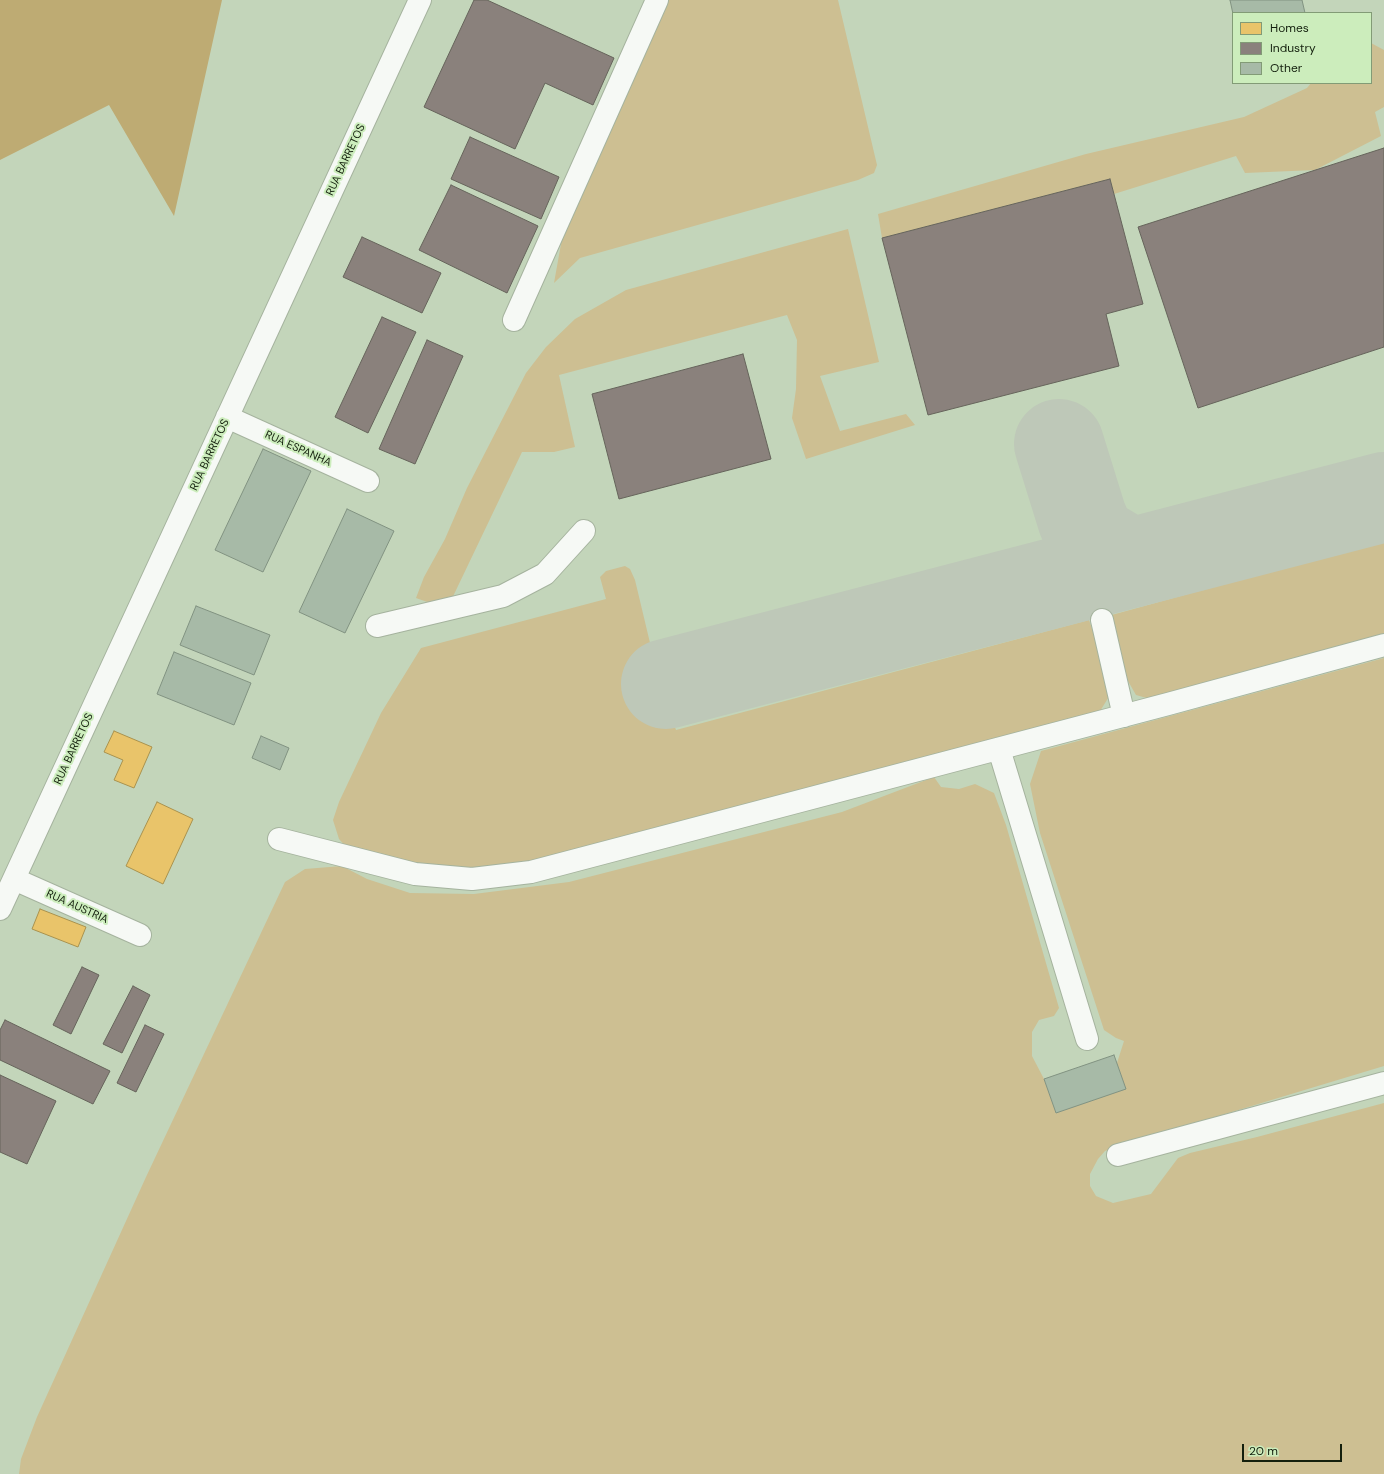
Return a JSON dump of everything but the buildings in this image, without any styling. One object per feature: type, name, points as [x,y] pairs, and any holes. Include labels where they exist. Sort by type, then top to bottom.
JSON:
[{"type":"street","name":"RUA BARRETOS","points":[[0,909],[420,0]]},
{"type":"street","points":[[514,320],[657,0]]},
{"type":"street","name":"RUA ESPANHA","points":[[227,417],[368,481]]},
{"type":"street","points":[[377,626],[503,596],[545,574],[584,531]]},
{"type":"street","points":[[1102,620],[1124,716]]},
{"type":"street","points":[[280,839],[415,874],[472,879],[531,872],[1124,716],[1384,645]]},
{"type":"street","points":[[999,749],[1087,1039]]},
{"type":"street","name":"RUA AUSTRIA","points":[[14,878],[140,935]]},
{"type":"street","points":[[1118,1155],[1384,1083]]},
{"type":"shaded area","points":[[0,0],[222,0],[174,216],[109,105],[0,160]]},
{"type":"shaded area","points":[[658,0],[838,0],[877,165],[874,173],[858,180],[580,258],[554,283],[570,194]]},
{"type":"shaded area","points":[[1372,44],[1384,50],[1384,107],[1375,112],[1381,136],[1315,170],[1245,173],[1236,156],[1114,194],[1110,179],[882,238],[878,214],[1086,154],[1244,117],[1307,88],[1310,84],[1372,84]]},
{"type":"shaded area","points":[[848,229],[879,362],[820,376],[840,431],[906,414],[915,425],[806,459],[792,418],[796,389],[797,340],[787,315],[559,375],[575,447],[554,452],[522,452],[447,609],[416,598],[424,577],[445,539],[467,488],[526,373],[546,347],[575,319],[626,290]]},
{"type":"shaded area","points":[[1384,540],[1384,639],[1168,704],[1136,695],[1124,674],[1108,616]]},
{"type":"shaded area","points":[[625,566],[630,569],[635,580],[661,689],[676,730],[1089,620],[1104,664],[1110,695],[1097,716],[472,879],[357,859],[339,839],[333,820],[339,802],[381,713],[421,648],[606,599],[600,577],[606,571]]},
{"type":"shaded area","points":[[1384,658],[1384,1066],[1105,1151],[1098,1159],[1090,1174],[1090,1186],[1096,1196],[1113,1203],[1151,1194],[1178,1158],[1190,1153],[1257,1137],[1384,1103],[1384,1474],[19,1474],[21,1459],[37,1417],[146,1177],[285,882],[305,869],[342,866],[367,879],[410,893],[474,894],[569,882],[842,812],[934,777],[941,787],[959,789],[975,784],[994,793],[1006,825],[1059,1008],[1054,1016],[1039,1020],[1032,1032],[1032,1056],[1044,1079],[1056,1113],[1125,1089],[1117,1063],[1124,1041],[1116,1038],[1104,1030],[1040,833],[1030,784],[1041,751]]},
{"type":"taxiway","points":[[1059,444],[1082,518],[1091,539],[1131,563]]},
{"type":"taxiway","points":[[666,684],[1384,497]]}]
